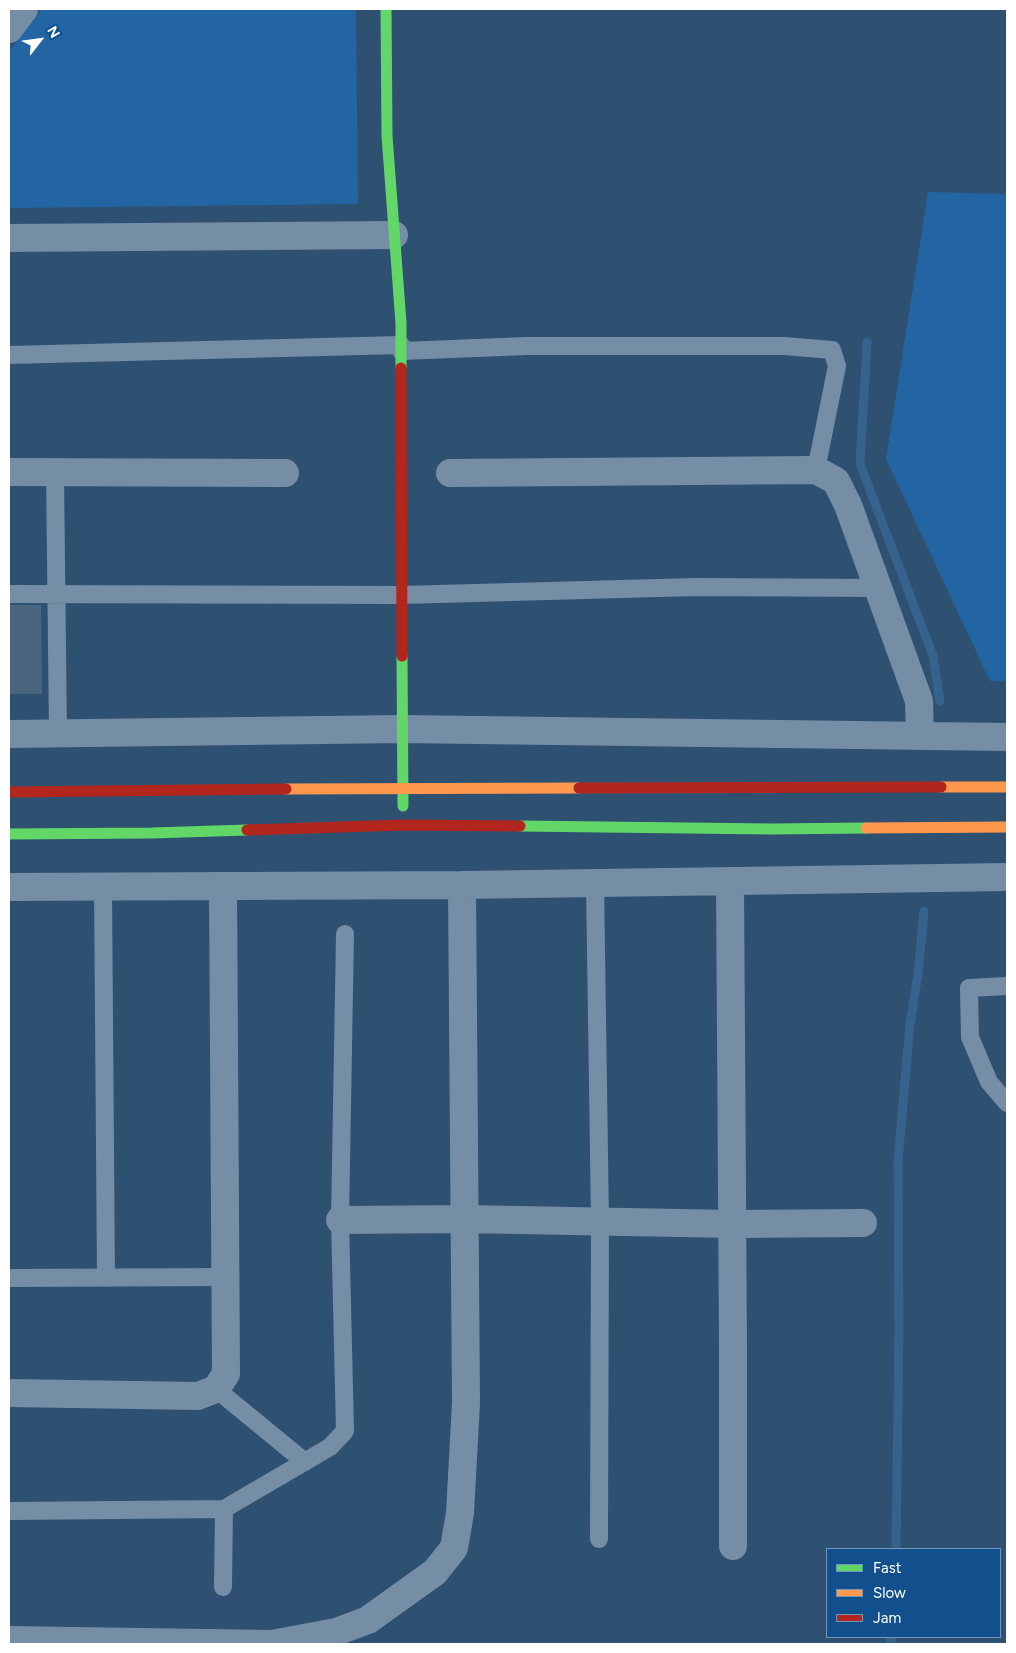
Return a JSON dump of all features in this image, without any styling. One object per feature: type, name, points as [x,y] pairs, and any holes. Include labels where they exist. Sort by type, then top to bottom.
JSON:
[{"type":"street","points":[[9,29],[24,9]]},
{"type":"street","points":[[386,9],[387,136],[401,348],[403,826]]},
{"type":"street","points":[[9,238],[394,235]]},
{"type":"street","points":[[450,473],[816,470],[836,481],[844,497],[919,701],[920,736]]},
{"type":"street","points":[[9,472],[285,473]]},
{"type":"street","points":[[9,734],[402,729],[1007,737]]},
{"type":"street","points":[[9,792],[403,788],[1007,787]]},
{"type":"street","points":[[9,834],[152,833],[403,826],[771,829],[1007,828]]},
{"type":"street","points":[[9,887],[462,885],[1007,877]]},
{"type":"street","points":[[730,881],[733,1546]]},
{"type":"street","points":[[9,1640],[272,1644],[336,1632],[368,1620],[435,1572],[454,1548],[460,1513],[466,1403],[462,885]]},
{"type":"street","points":[[9,1394],[198,1396],[216,1389],[226,1374],[223,886]]},
{"type":"street","points":[[340,1220],[465,1219],[732,1224],[863,1224]]},
{"type":"lane","points":[[9,355],[527,346],[784,346],[832,350],[837,366],[816,470]]},
{"type":"lane","points":[[55,473],[58,733]]},
{"type":"lane","points":[[9,594],[401,595],[696,587],[878,588]]},
{"type":"lane","points":[[595,883],[600,1221],[599,1540]]},
{"type":"lane","points":[[102,887],[106,1278]]},
{"type":"lane","points":[[9,1511],[224,1509],[330,1447],[345,1431],[340,1220],[346,934]]},
{"type":"lane","points":[[1007,986],[969,988],[970,1037],[989,1082],[1007,1103]]},
{"type":"lane","points":[[9,1278],[225,1277]]},
{"type":"lane","points":[[216,1389],[305,1462]]},
{"type":"lane","points":[[224,1509],[224,1587]]},
{"type":"shaded area","points":[[41,9],[356,9],[358,204],[9,208],[9,52]]},
{"type":"shaded area","points":[[928,192],[1007,194],[1007,681],[990,681],[886,459]]},
{"type":"building","points":[[9,605],[41,605],[42,694],[9,694]]},
{"type":"waterway","points":[[867,342],[860,464],[933,656],[940,701]]},
{"type":"waterway","points":[[896,1548],[899,1329],[898,1161],[910,1024],[918,974],[924,911]]},
{"type":"waterway","points":[[891,1638],[891,1644]]},
{"type":"traffic: fast","points":[[386,9],[387,136],[401,323],[401,368]]},
{"type":"traffic: fast","points":[[402,656],[403,806]]},
{"type":"traffic: fast","points":[[520,826],[771,829],[866,828]]},
{"type":"traffic: fast","points":[[9,834],[247,830]]},
{"type":"traffic: slow","points":[[941,787],[1007,787]]},
{"type":"traffic: slow","points":[[286,789],[579,788]]},
{"type":"traffic: slow","points":[[866,828],[1007,827]]},
{"type":"traffic: jam","points":[[401,368],[402,656]]},
{"type":"traffic: jam","points":[[579,788],[941,787]]},
{"type":"traffic: jam","points":[[9,792],[286,789]]},
{"type":"traffic: jam","points":[[247,830],[403,825],[520,826]]}]
